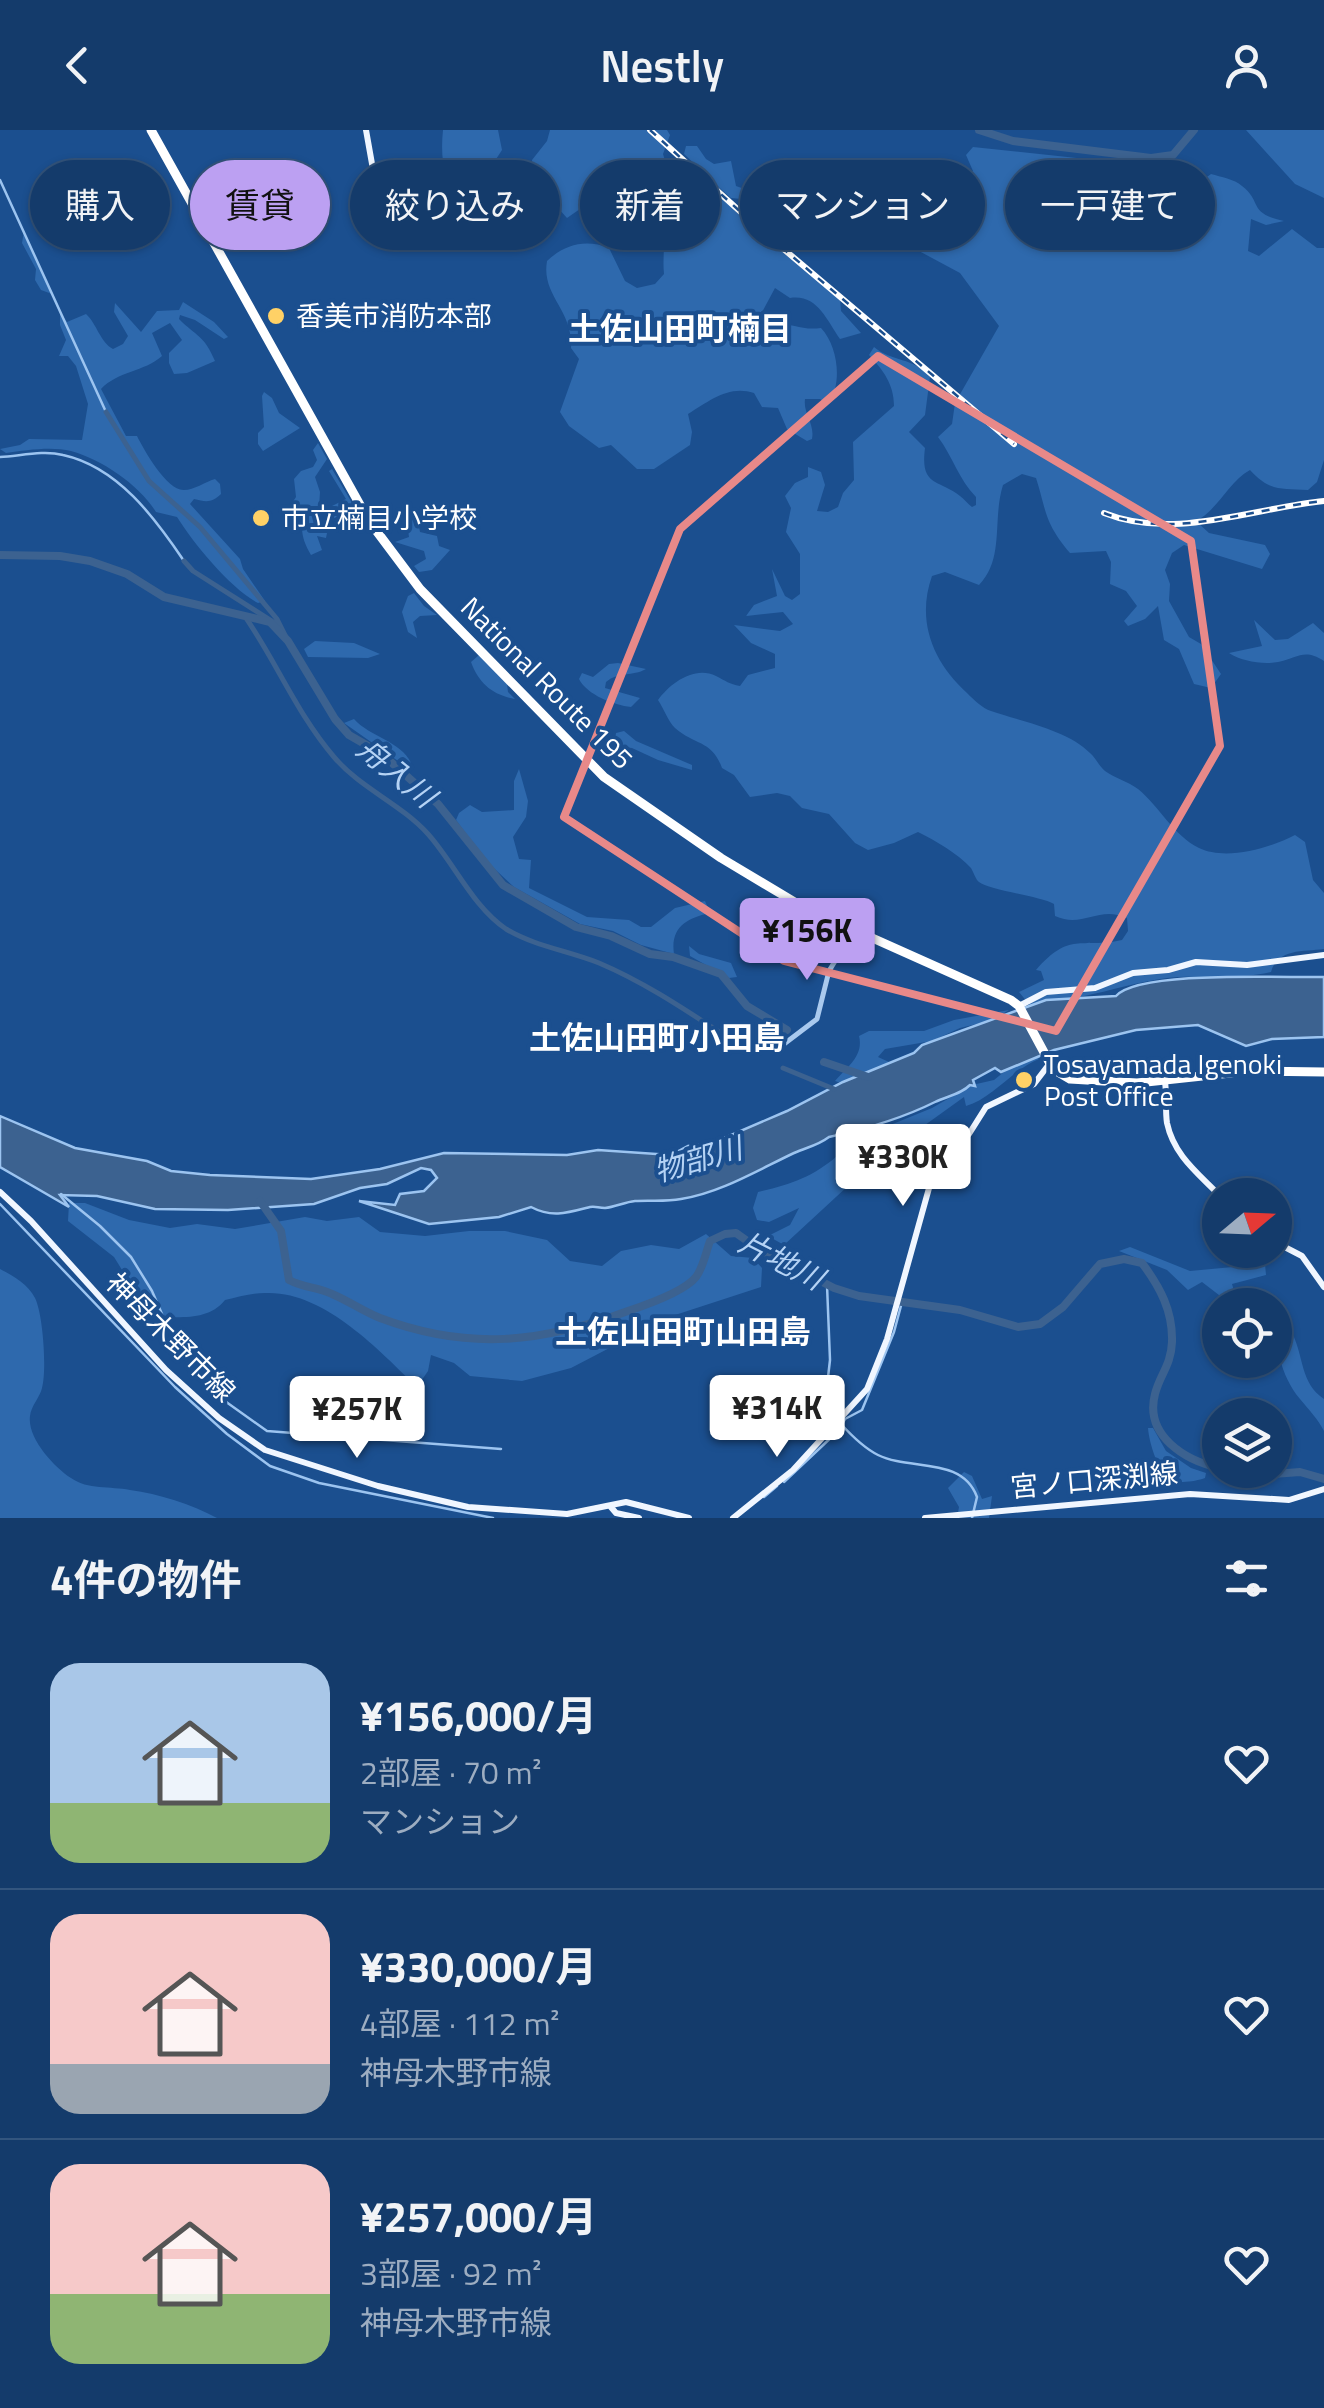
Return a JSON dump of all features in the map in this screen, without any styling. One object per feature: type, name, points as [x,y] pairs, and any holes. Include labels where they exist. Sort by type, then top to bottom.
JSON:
[{"type":"highway","name":"National Route 195","points":[[151,130],[350,488],[420,589],[604,777],[752,878],[803,907],[1000,994],[1020,1009]]},
{"type":"highway","points":[[1020,1009],[1048,1061],[1070,1080],[1166,1082],[1248,1071],[1324,1072]]},
{"type":"main road","points":[[366,130],[371,160]]},
{"type":"main road","points":[[1020,1009],[1046,992],[1095,988],[1133,973],[1168,970],[1196,962],[1248,965],[1324,956]]},
{"type":"main road","points":[[733,1518],[793,1470],[871,1381],[936,1163],[973,1130],[986,1106],[1034,1084],[1048,1061]]},
{"type":"main road","points":[[1166,1082],[1167,1121],[1189,1167],[1202,1179]]},
{"type":"main road","name":"神母木野市線","points":[[0,1192],[166,1370],[219,1418],[264,1450],[378,1486],[468,1507],[567,1514],[626,1502],[689,1518]]},
{"type":"main road","points":[[1292,1251],[1304,1258],[1324,1287]]},
{"type":"main road","name":"宮ノ口深渕線","points":[[925,1518],[1172,1495],[1289,1500],[1320,1491]]},
{"type":"main road","points":[[610,1506],[616,1513],[639,1518]]},
{"type":"street","points":[[766,1052],[784,1044],[816,1019],[829,971],[854,930]]},
{"type":"highlighted area","points":[[878,356],[1191,541],[1220,746],[1056,1031],[784,961],[564,817],[680,529]]},
{"type":"shaded area","points":[[443,130],[498,130],[502,150],[495,160],[443,160]]},
{"type":"shaded area","points":[[550,130],[667,130],[670,135],[663,154],[665,160],[580,160],[580,209],[567,218],[560,210],[560,160],[532,160],[547,141]]},
{"type":"shaded area","points":[[1246,130],[1324,130],[1324,198],[1295,184]]},
{"type":"shaded area","points":[[686,146],[697,146],[708,160],[690,160],[684,154]]},
{"type":"shaded area","points":[[973,147],[1095,160],[1005,160],[1005,250],[1215,250],[1215,175],[1242,186],[1260,211],[1284,221],[1266,225],[1251,219],[1248,251],[1259,256],[1292,229],[1317,248],[1324,248],[1324,460],[1317,482],[1308,490],[1276,488],[1250,470],[1196,521],[1209,533],[1265,545],[1270,554],[1262,569],[1184,545],[1172,553],[1165,570],[1170,584],[1169,601],[1189,637],[1201,644],[1221,674],[1211,688],[1194,684],[1179,649],[1164,640],[1158,606],[1145,619],[1128,626],[1124,621],[1137,606],[1126,591],[1110,584],[1111,562],[1106,551],[1070,553],[1051,525],[1036,478],[1022,474],[1003,485],[995,551],[987,574],[979,585],[945,572],[932,576],[926,609],[937,654],[975,701],[988,710],[1057,732],[1081,745],[1105,771],[1138,789],[1190,843],[1210,852],[1235,853],[1295,835],[1305,842],[1313,880],[1324,893],[1324,949],[1285,955],[1271,972],[1156,980],[1032,1008],[1019,992],[1044,980],[1041,971],[1036,970],[1048,958],[1067,946],[1122,940],[1128,931],[1127,918],[1107,914],[1074,920],[1055,916],[1054,904],[979,882],[959,857],[918,832],[868,850],[855,843],[829,814],[802,808],[790,796],[777,793],[750,797],[734,775],[722,768],[713,752],[675,728],[658,700],[676,682],[692,674],[708,673],[740,686],[748,675],[775,668],[775,654],[751,643],[734,625],[780,631],[793,624],[783,612],[746,616],[754,605],[777,596],[772,569],[785,596],[792,600],[800,594],[800,554],[786,532],[791,508],[785,496],[795,483],[808,477],[808,467],[821,472],[825,485],[817,511],[828,512],[838,507],[854,480],[853,442],[894,406],[887,378],[869,355],[874,347],[917,366],[930,377],[925,415],[909,432],[925,448],[928,476],[972,507],[976,505],[976,497],[938,437],[952,424],[955,403],[999,326],[960,273],[919,250],[985,250],[985,160],[968,160],[966,155]]},
{"type":"shaded area","points":[[731,161],[740,199],[731,198],[720,188],[720,163]]},
{"type":"shaded area","points":[[720,195],[740,216],[740,250],[785,250],[840,299],[841,311],[861,333],[840,339],[814,304],[790,298],[775,288],[760,316],[767,324],[821,328],[831,345],[837,376],[833,396],[828,404],[820,399],[805,399],[812,439],[807,441],[787,429],[778,408],[762,407],[754,393],[745,391],[719,396],[688,414],[690,445],[654,469],[637,469],[611,445],[599,448],[569,426],[560,412],[579,359],[571,348],[567,323],[548,284],[547,261],[580,245],[580,250],[610,250],[625,281],[637,288],[655,284],[664,274],[664,250],[720,250]]},
{"type":"shaded area","points":[[24,231],[52,294],[41,290],[35,280],[36,269],[22,243]]},
{"type":"shaded area","points":[[183,302],[214,322],[228,337],[224,339],[180,315],[179,319],[204,341],[215,361],[174,374],[169,353],[182,340],[170,323],[152,333],[162,356],[115,378],[101,389],[126,436],[137,436],[170,484],[184,490],[215,479],[220,484],[221,494],[215,499],[194,499],[190,504],[240,559],[265,601],[258,603],[213,564],[177,517],[156,512],[140,492],[107,467],[64,450],[6,453],[0,449],[29,439],[82,440],[88,404],[76,366],[68,356],[59,356],[66,340],[60,312],[67,322],[86,314],[113,349],[128,336],[114,312],[115,303],[141,332],[157,311],[179,310]]},
{"type":"shaded area","points":[[264,392],[272,398],[279,413],[300,428],[263,451],[258,433],[264,427]]},
{"type":"shaded area","points":[[318,443],[327,459],[315,477],[319,507],[293,518],[288,509],[296,497],[294,479],[301,471],[313,467],[317,460],[313,450]]},
{"type":"shaded area","points":[[332,469],[365,525],[349,513],[325,521],[328,508],[346,499],[329,471]]},
{"type":"shaded area","points":[[416,510],[420,532],[437,536],[439,546],[450,550],[432,570],[419,572],[414,566],[426,559],[424,551],[395,542],[409,537],[406,516]]},
{"type":"shaded area","points":[[313,515],[327,533],[326,538],[317,536],[322,550],[311,555],[302,523],[303,518]]},
{"type":"shaded area","points":[[414,593],[437,615],[420,616],[413,622],[417,638],[408,632],[402,612],[408,596]]},
{"type":"shaded area","points":[[1254,620],[1275,640],[1288,639],[1313,623],[1324,633],[1324,661],[1306,655],[1259,663],[1229,653],[1262,646]]},
{"type":"shaded area","points":[[315,641],[354,643],[380,654],[368,658],[308,657],[304,649]]},
{"type":"shaded area","points":[[479,655],[507,684],[515,699],[500,695],[483,682],[471,662]]},
{"type":"shaded area","points":[[609,664],[646,669],[606,682],[605,688],[640,698],[631,707],[602,698],[579,679],[582,673],[593,677]]},
{"type":"shaded area","points":[[354,719],[400,749],[411,763],[401,763],[344,723]]},
{"type":"shaded area","points":[[624,731],[636,741],[692,765],[692,770],[632,748],[614,746],[616,733]]},
{"type":"shaded area","points":[[519,769],[528,801],[526,817],[513,837],[519,859],[531,860],[529,888],[587,917],[629,920],[641,927],[651,927],[675,908],[705,901],[710,913],[682,925],[675,937],[674,954],[641,945],[613,931],[580,924],[514,887],[485,860],[456,820],[470,805],[482,812],[514,810],[514,781]]},
{"type":"shaded area","points":[[689,946],[699,954],[731,963],[737,977],[729,978],[690,956]]},
{"type":"shaded area","points":[[1009,1010],[993,1020],[960,1028],[932,1041],[885,1049],[878,1057],[889,1062],[844,1084],[835,1081],[857,1055],[859,1036],[869,1031],[924,1031],[954,1020]]},
{"type":"shaded area","points":[[1035,1055],[1039,1059],[985,1097],[966,1106],[964,1097],[875,1161],[784,1245],[768,1236],[790,1225],[799,1208],[769,1222],[757,1220],[753,1208],[758,1192],[819,1170],[837,1156],[839,1135],[883,1128],[932,1108],[972,1085],[994,1080],[1015,1063]]},
{"type":"shaded area","points":[[69,1203],[85,1203],[129,1220],[170,1228],[197,1224],[235,1229],[305,1217],[327,1221],[359,1217],[380,1232],[425,1236],[505,1231],[547,1240],[570,1261],[602,1266],[621,1251],[651,1245],[679,1249],[706,1234],[731,1256],[753,1258],[762,1268],[761,1287],[669,1317],[571,1368],[522,1381],[470,1376],[454,1363],[431,1355],[428,1371],[417,1387],[348,1325],[308,1301],[287,1295],[250,1294],[225,1300],[204,1314],[160,1317],[137,1294],[114,1257],[68,1221]]},
{"type":"shaded area","points":[[1130,1247],[1190,1271],[1265,1268],[1266,1275],[1232,1284],[1233,1288],[1210,1288],[1202,1282],[1188,1290],[1167,1270],[1119,1251]]},
{"type":"shaded area","points":[[0,1269],[24,1285],[38,1306],[43,1380],[30,1425],[50,1459],[71,1478],[85,1484],[163,1497],[217,1518],[0,1518]]},
{"type":"shaded area","points":[[1292,1333],[1306,1377],[1324,1399],[1324,1431],[1287,1378],[1292,1378]]},
{"type":"shaded area","points":[[1148,1428],[1153,1428],[1166,1451],[1202,1472],[1202,1479],[1179,1482],[1167,1477]]},
{"type":"shaded area","points":[[964,1472],[972,1476],[982,1499],[992,1496],[989,1518],[957,1518],[959,1507],[948,1488]]},
{"type":"water","name":"物部川","points":[[1324,977],[1324,1037],[1272,1039],[1246,1046],[1198,1025],[1136,1030],[1054,1050],[1001,1072],[995,1068],[973,1080],[975,1086],[909,1114],[829,1137],[724,1186],[675,1200],[635,1201],[560,1213],[531,1207],[499,1217],[429,1224],[359,1201],[395,1205],[400,1194],[424,1191],[437,1178],[431,1170],[421,1168],[387,1184],[360,1188],[314,1204],[228,1210],[155,1209],[97,1196],[60,1195],[69,1207],[0,1167],[0,1116],[75,1148],[147,1161],[171,1171],[210,1175],[311,1179],[380,1169],[444,1153],[567,1155],[598,1150],[671,1155],[688,1146],[715,1142],[787,1111],[843,1082],[914,1053],[922,1045],[1046,1000],[1116,996],[1153,982],[1182,979]]},
{"type":"waterway","points":[[979,130],[1013,141],[1151,158],[1173,155],[1194,130]]},
{"type":"waterway","points":[[0,180],[106,412]]},
{"type":"waterway","points":[[106,412],[149,481],[200,527],[277,619],[288,641]]},
{"type":"waterway","points":[[0,457],[55,454],[83,461],[101,471],[133,496],[184,561]]},
{"type":"waterway","name":"舟入川","points":[[0,555],[90,561],[127,574],[164,597],[270,622],[288,641],[335,719],[349,735],[382,754],[438,804],[503,885],[576,927],[721,974],[747,1006],[787,1030]]},
{"type":"waterway","points":[[184,561],[281,630]]},
{"type":"waterway","points":[[244,615],[334,757],[428,834],[494,920],[528,940],[599,963],[637,981],[744,1048]]},
{"type":"waterway","name":"舟入川","points":[[824,1062],[868,1077]]},
{"type":"waterway","points":[[783,1068],[834,1089]]},
{"type":"waterway","points":[[61,1194],[131,1257],[165,1321],[215,1394],[267,1431],[501,1449]]},
{"type":"waterway","name":"片地川","points":[[260,1201],[281,1231],[289,1280],[327,1292],[374,1316],[412,1328],[474,1339],[535,1336],[565,1330],[654,1302],[690,1283],[701,1269],[710,1241],[725,1234],[736,1233],[760,1250],[834,1288],[859,1296],[960,1310],[1018,1327],[1040,1324],[1063,1307],[1100,1264],[1124,1259],[1142,1263],[1164,1300],[1172,1331],[1170,1357],[1155,1394],[1156,1422],[1171,1444],[1202,1463]]},
{"type":"waterway","points":[[0,1204],[175,1387],[270,1466],[319,1483],[493,1518]]},
{"type":"waterway","points":[[827,1285],[827,1386],[837,1417]]},
{"type":"waterway","points":[[784,1482],[838,1431],[845,1419],[862,1410],[902,1302]]},
{"type":"waterway","points":[[841,1424],[878,1455],[960,1475],[977,1497],[972,1518]]},
{"type":"waterway","name":"片地川","points":[[1292,1473],[1324,1479]]},
{"type":"waterway","points":[[764,1497],[777,1486]]},
{"type":"railway","points":[[650,130],[754,224],[1014,444]]},
{"type":"railway","points":[[1104,513],[1131,521],[1185,523],[1324,501]]},
{"type":"place","name":"香美市消防本部","points":[[276,316]]},
{"type":"place","name":"市立楠目小学校","points":[[261,518]]},
{"type":"place","name":"Tosayamada Igenoki Post Office","points":[[1024,1080]]},
{"type":"district","name":"土佐山田町楠目","points":[[680,329]]},
{"type":"district","name":"土佐山田町小田島","points":[[657,1038]]},
{"type":"district","name":"土佐山田町山田島","points":[[683,1332]]}]
